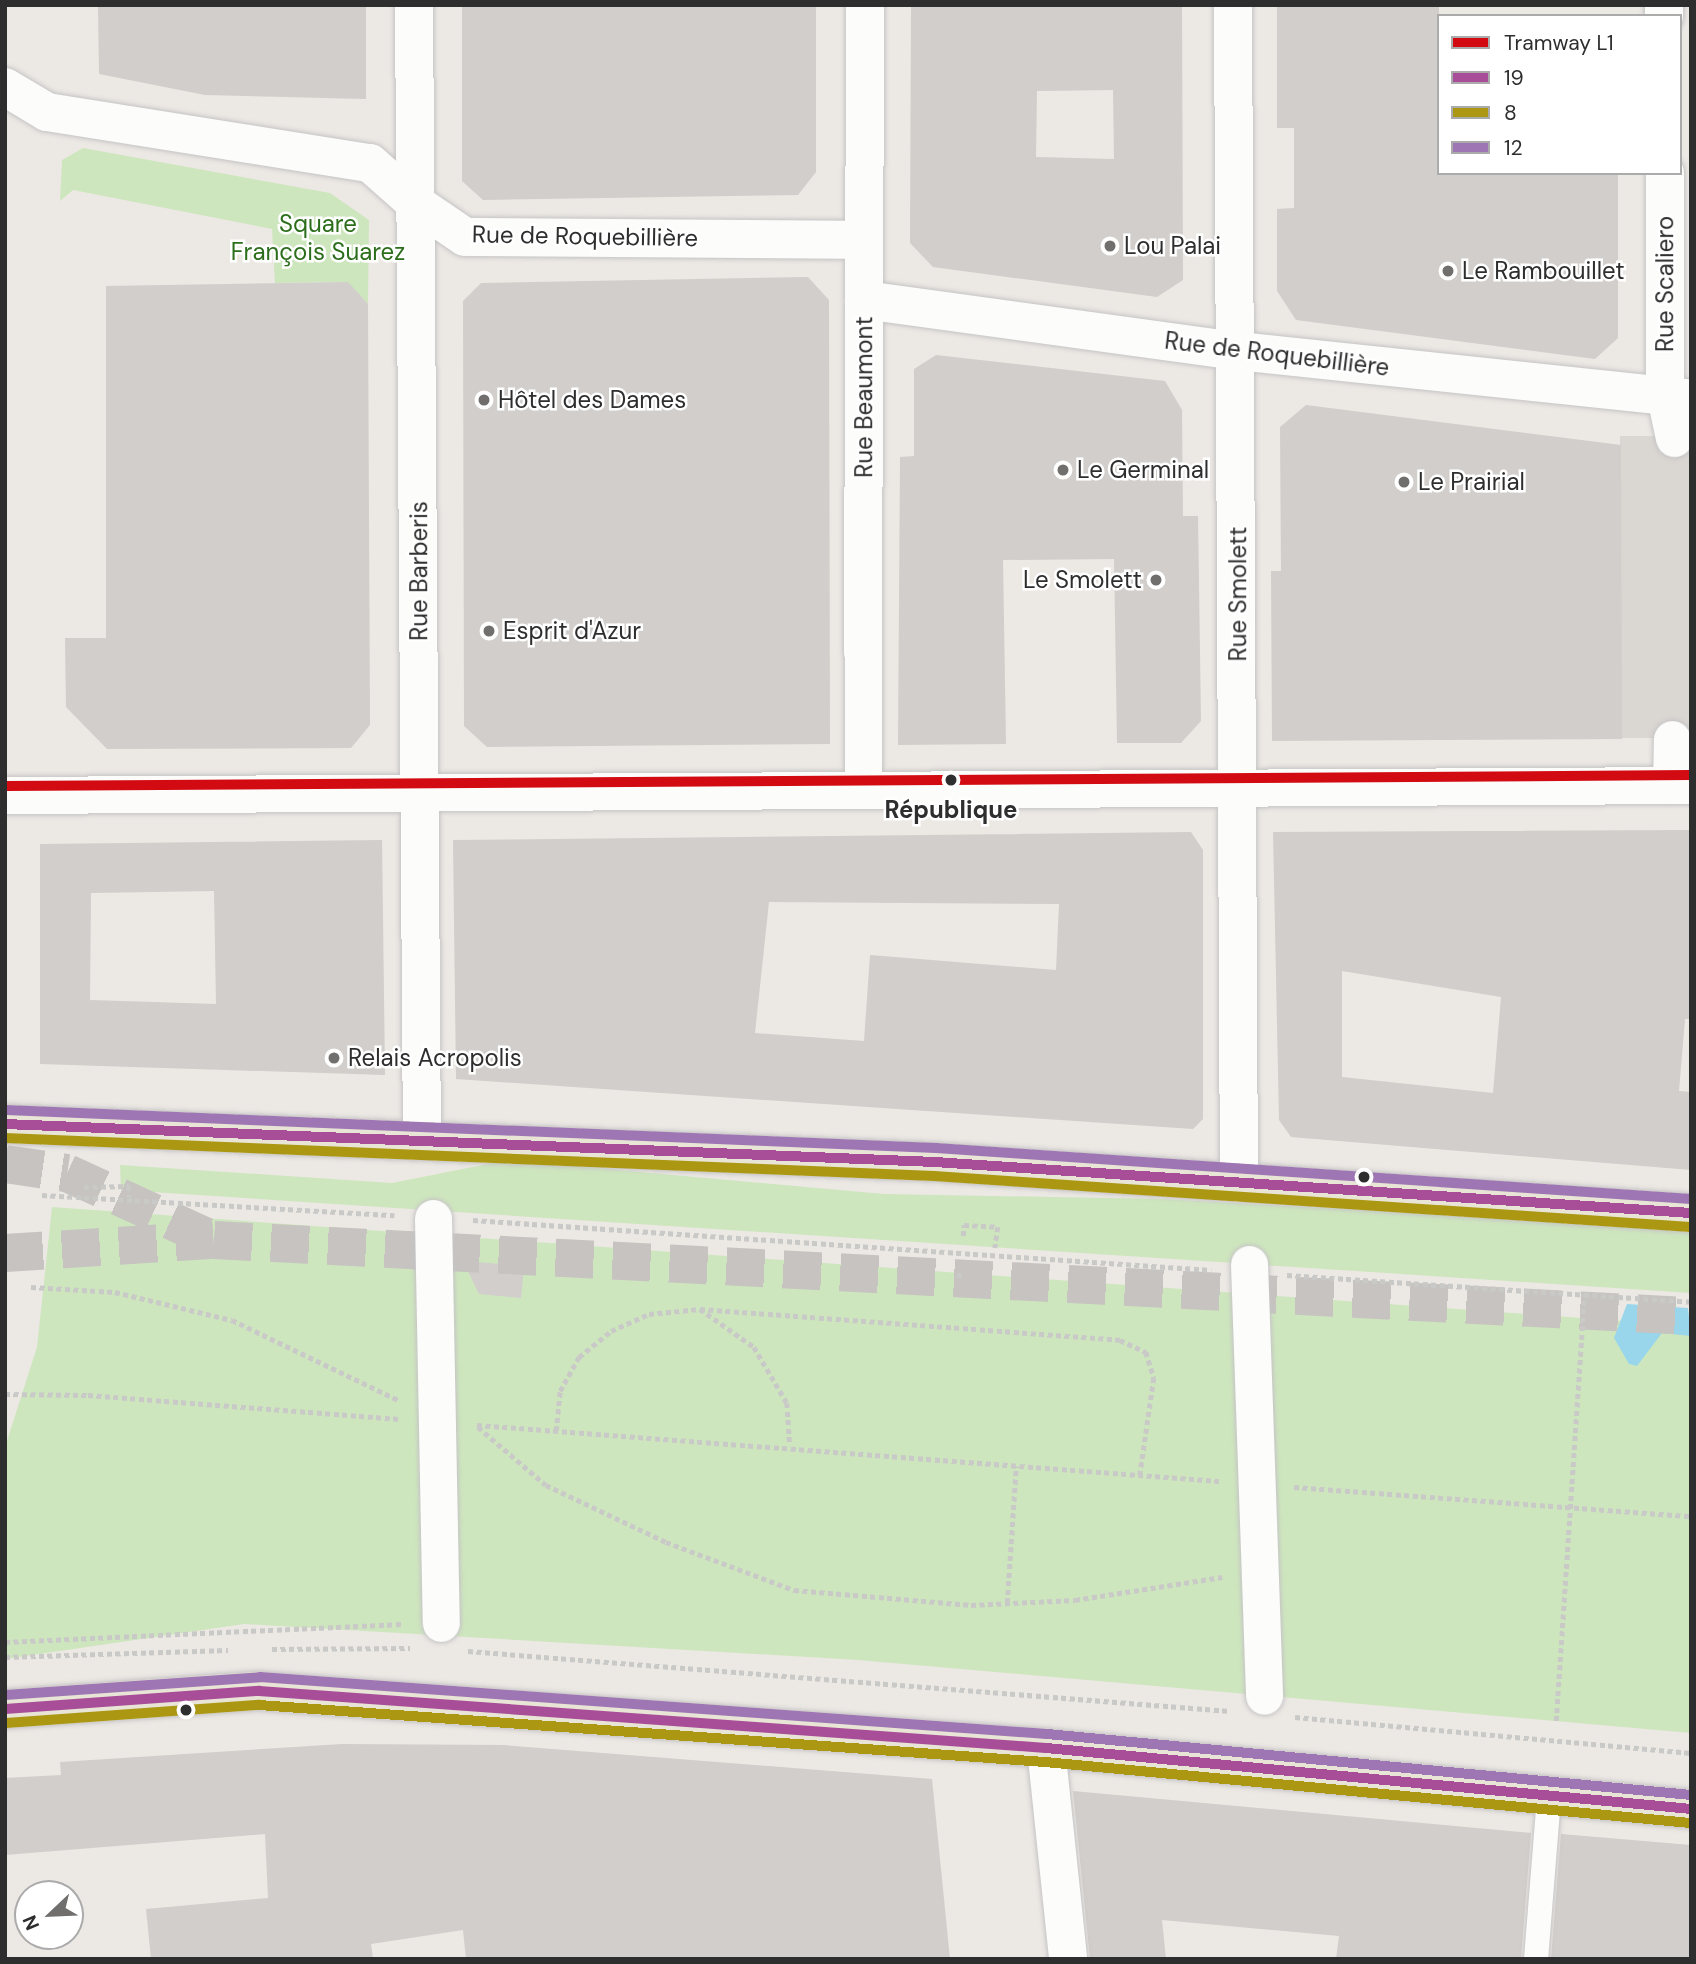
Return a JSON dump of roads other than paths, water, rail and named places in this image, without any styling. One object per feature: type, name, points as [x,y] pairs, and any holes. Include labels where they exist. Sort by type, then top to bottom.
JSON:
[{"type":"main road","points":[[5,1124],[422,1138],[935,1162],[1691,1213]]},
{"type":"main road","points":[[5,1709],[259,1691],[1046,1748],[1691,1809]]},
{"type":"street","name":"Rue Barberis","points":[[414,5],[422,1138]]},
{"type":"street","name":"Rue Beaumont","points":[[863,789],[864,5]]},
{"type":"street","name":"Rue Smolett","points":[[1233,5],[1238,351],[1240,1183]]},
{"type":"street","name":"Rue de Roquebillière","points":[[5,87],[47,111],[370,163],[415,203],[465,237],[863,240]]},
{"type":"street","name":"Rue Scaliero","points":[[1665,175],[1678,397]]},
{"type":"street","name":"Rue de Roquebillière","points":[[864,300],[1238,351],[1678,397]]},
{"type":"street","points":[[1674,438],[1678,397]]},
{"type":"street","points":[[5,795],[1681,785],[1672,739]]},
{"type":"street","points":[[433,1218],[438,1640]]},
{"type":"street","points":[[1249,1268],[1253,1484],[1262,1708]]},
{"type":"street","points":[[1046,1748],[1068,1959]]},
{"type":"lane","points":[[1536,1959],[1549,1796]]},
{"type":"water","points":[[1627,1304],[1688,1308],[1691,1336],[1662,1333],[1637,1366],[1629,1364],[1614,1338]]},
{"type":"tunnel","points":[[5,1164],[67,1173],[209,1238]]},
{"type":"tunnel","points":[[5,1253],[214,1240],[1691,1316]]},
{"type":"tram line","name":"L1","points":[[5,786],[1691,775]]},
{"type":"place","name":"Lou Palai","points":[[1110,246]]},
{"type":"place","name":"Le Rambouillet","points":[[1448,271]]},
{"type":"place","name":"Hôtel des Dames","points":[[484,400]]},
{"type":"place","name":"Le Germinal","points":[[1063,470]]},
{"type":"place","name":"Le Prairial","points":[[1404,482]]},
{"type":"place","name":"Le Smolett","points":[[1156,580]]},
{"type":"place","name":"Esprit d'Azur","points":[[489,631]]},
{"type":"place","name":"République","points":[[951,780]]},
{"type":"place","name":"Relais Acropolis","points":[[334,1058]]},
{"type":"park label","name":"Square François Suarez","points":[[318,238]]}]
